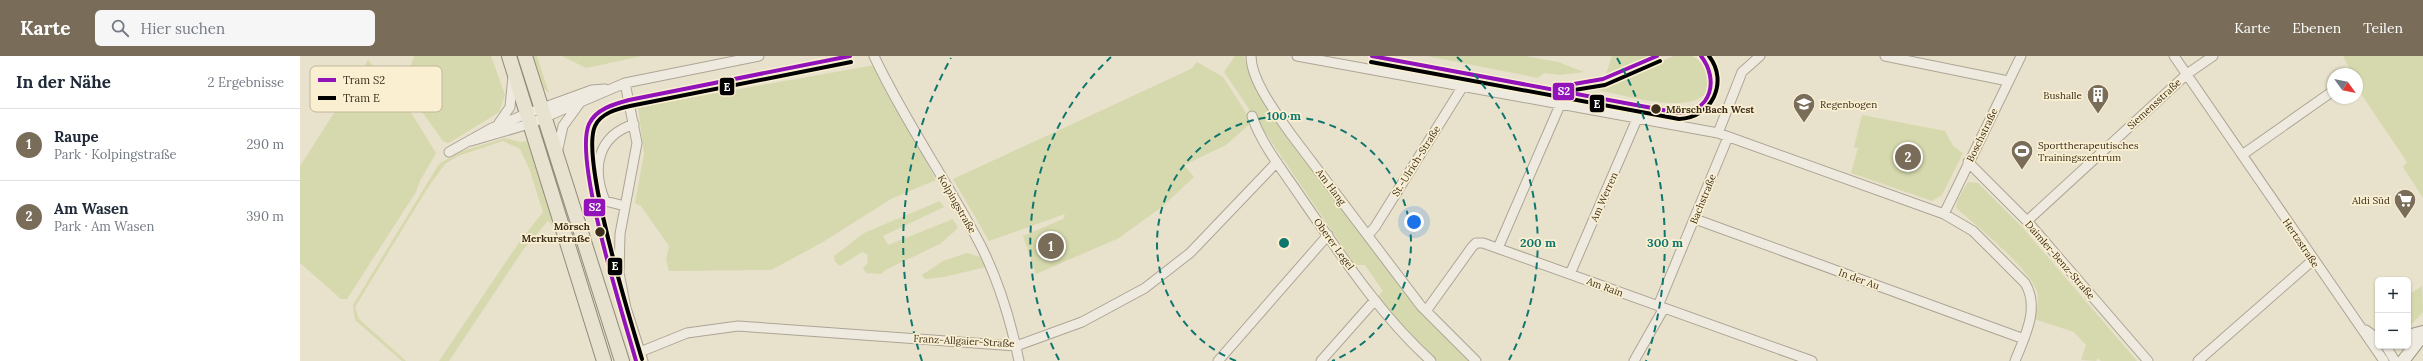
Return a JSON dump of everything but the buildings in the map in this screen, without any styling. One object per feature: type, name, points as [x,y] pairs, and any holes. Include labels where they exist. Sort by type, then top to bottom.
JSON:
[{"type":"main road","points":[[509,56],[604,361]]},
{"type":"main road","points":[[525,56],[622,361]]},
{"type":"main road","points":[[2411,335],[2423,333]]},
{"type":"main road","points":[[2403,361],[2423,333]]},
{"type":"street","points":[[557,154],[563,126],[575,107],[606,89],[625,83],[759,56]]},
{"type":"street","name":"Kolpingstraße","points":[[874,56],[890,89],[981,247],[1007,313],[1019,361]]},
{"type":"street","name":"Am Hang","points":[[1251,56],[1253,71],[1272,107],[1426,311],[1476,361]]},
{"type":"street","points":[[1297,56],[1718,133],[1944,214],[1973,231],[2025,283],[2031,293],[2033,306],[2024,339],[2015,361]]},
{"type":"street","points":[[1718,133],[1742,72],[1760,56]]},
{"type":"street","points":[[1885,56],[1903,58],[2008,81]]},
{"type":"street","name":"Boschstraße","points":[[1944,214],[1968,162],[2021,56]]},
{"type":"street","name":"Hertzstraße","points":[[2174,56],[2313,260],[2363,328],[2384,361]]},
{"type":"street","name":"Siemensstraße","points":[[2027,221],[2187,74],[2212,56]]},
{"type":"street","points":[[449,152],[471,141],[502,120],[510,107],[513,71]]},
{"type":"street","points":[[625,83],[637,144],[636,159],[625,206],[620,241],[619,273],[626,308],[642,357]]},
{"type":"street","name":"St.-Ulrich-Straße","points":[[1368,234],[1375,227],[1463,86]]},
{"type":"street","points":[[471,141],[528,119],[592,90],[606,89]]},
{"type":"street","points":[[2242,155],[2327,95]]},
{"type":"street","points":[[543,112],[583,101]]},
{"type":"street","points":[[1498,248],[1560,105]]},
{"type":"street","name":"Oberer Legel","points":[[1252,116],[1254,124],[1277,162],[1328,235],[1375,300],[1427,360]]},
{"type":"street","points":[[492,128],[528,119]]},
{"type":"street","name":"Am Werren","points":[[1570,274],[1637,119]]},
{"type":"street","points":[[625,206],[605,200],[598,160],[604,144],[620,128],[634,124]]},
{"type":"street","name":"Bachstraße","points":[[1634,361],[1661,307],[1728,137]]},
{"type":"street","name":"Franz-Allgaier-Straße","points":[[642,357],[687,333],[738,326],[1016,346],[1082,322],[1145,288],[1190,253],[1277,162]]},
{"type":"street","name":"Daimler-Benz-Straße","points":[[1968,162],[2027,221],[2148,361]]},
{"type":"street","name":"In der Au","points":[[1695,219],[2024,339]]},
{"type":"street","points":[[1218,361],[1328,235]]},
{"type":"street","name":"Am Rain","points":[[1426,311],[1476,243],[1498,248],[1812,361]]},
{"type":"street","points":[[2198,361],[2313,260]]},
{"type":"street","points":[[1321,361],[1375,300]]},
{"type":"street","name":"Hertzstraße","points":[[2363,328],[2375,337]]},
{"type":"street","points":[[2388,349],[2395,361]]},
{"type":"green space","points":[[414,56],[491,56],[505,95],[499,112],[454,140],[448,143],[443,141],[422,112],[442,112],[442,66],[411,66]]},
{"type":"green space","points":[[531,56],[537,56],[549,93],[542,87]]},
{"type":"green space","points":[[562,56],[642,56],[586,68]]},
{"type":"green space","points":[[1235,56],[1244,56],[1249,74],[1257,92],[1291,144],[1413,300],[1449,341],[1469,361],[1438,361],[1417,344],[1378,296],[1383,291],[1365,265],[1355,265],[1224,72]]},
{"type":"green space","points":[[1427,56],[1525,56],[1558,62],[1584,72],[1560,75],[1544,73],[1538,78]]},
{"type":"green space","points":[[1612,56],[1651,56],[1605,77]]},
{"type":"green space","points":[[1674,56],[1692,56],[1707,70],[1709,83],[1704,94],[1694,101],[1679,103],[1642,100],[1597,90],[1600,87]]},
{"type":"green space","points":[[2343,56],[2423,56],[2423,198],[2403,167],[2407,162],[2363,97],[2363,68],[2349,68]]},
{"type":"green space","points":[[368,60],[373,66],[364,66]]},
{"type":"green space","points":[[1197,62],[1223,77],[1252,122],[1226,145],[1184,165],[1194,177],[1163,206],[1119,238],[1036,274],[1023,236],[1063,219],[1065,214],[989,241],[953,179],[1191,69]]},
{"type":"green space","points":[[875,65],[936,180],[891,199],[823,242],[771,270],[669,271],[666,259],[669,246],[641,206],[635,203],[644,154],[638,107]]},
{"type":"green space","points":[[335,112],[410,112],[436,153],[420,181],[416,192],[347,299],[341,299],[300,263],[300,166]]},
{"type":"green space","points":[[1862,115],[1945,131],[1953,146],[1963,153],[1942,195],[1932,201],[1851,173],[1858,148],[1854,147]]},
{"type":"green space","points":[[505,138],[520,142],[527,141],[557,230],[548,221],[523,250],[449,361],[439,361],[520,241],[543,212],[529,168],[520,149],[503,141],[458,156],[445,164],[427,189],[355,307],[359,319],[406,361],[402,361],[355,320],[353,305],[439,164],[459,152]]},
{"type":"green space","points":[[1968,182],[1978,183],[2022,227],[2137,361],[2101,361],[2098,358],[2096,361],[2081,360],[2086,345],[2074,332],[2034,319],[2038,299],[2033,283],[2001,247],[1956,208],[1957,201]]},
{"type":"green space","points":[[940,201],[944,207],[883,236],[888,245],[953,219],[958,228],[940,244],[885,270],[881,274],[866,273],[863,268],[868,263],[867,254],[862,252],[840,266],[835,262],[834,256],[864,233]]},
{"type":"green space","points":[[967,253],[980,257],[986,267],[944,277],[925,279],[922,275],[943,261]]},
{"type":"green space","points":[[2422,286],[2423,312],[2411,325],[2411,313],[2411,293]]},
{"type":"tram line","name":"S2","points":[[636,361],[602,240],[594,203],[588,170],[586,143],[589,124],[592,119],[596,114],[606,108],[629,100],[850,56]]},
{"type":"tram line","name":"S2","points":[[1372,56],[1679,113],[1690,111],[1699,107],[1705,101],[1709,93],[1711,84],[1710,74],[1707,65],[1701,56]]},
{"type":"tram line","name":"S2","points":[[1568,85],[1603,79],[1657,56]]},
{"type":"tram line","name":"E","points":[[1371,62],[1679,119],[1691,117],[1700,112],[1714,97],[1717,87],[1717,77],[1715,66],[1709,56]]},
{"type":"tram line","name":"E","points":[[1568,91],[1605,85],[1660,61]]},
{"type":"tram line","name":"E","points":[[642,359],[608,240],[600,204],[594,171],[592,144],[595,126],[601,118],[610,112],[630,106],[851,62]]},
{"type":"place","name":"Mörsch Bach West","points":[[1656,109]]},
{"type":"place","name":"Bushalle","points":[[2098,114]]},
{"type":"place","name":"Regenbogen","points":[[1804,124]]},
{"type":"place","name":"Am Wasen","points":[[1908,157]]},
{"type":"place","name":"Sporttherapeutisches Trainingszentrum","points":[[2022,170]]},
{"type":"place","name":"Aldi Süd","points":[[2405,220]]},
{"type":"place","name":"Mörsch Merkurstraße","points":[[600,232]]},
{"type":"place","name":"Raupe","points":[[1051,246]]}]
